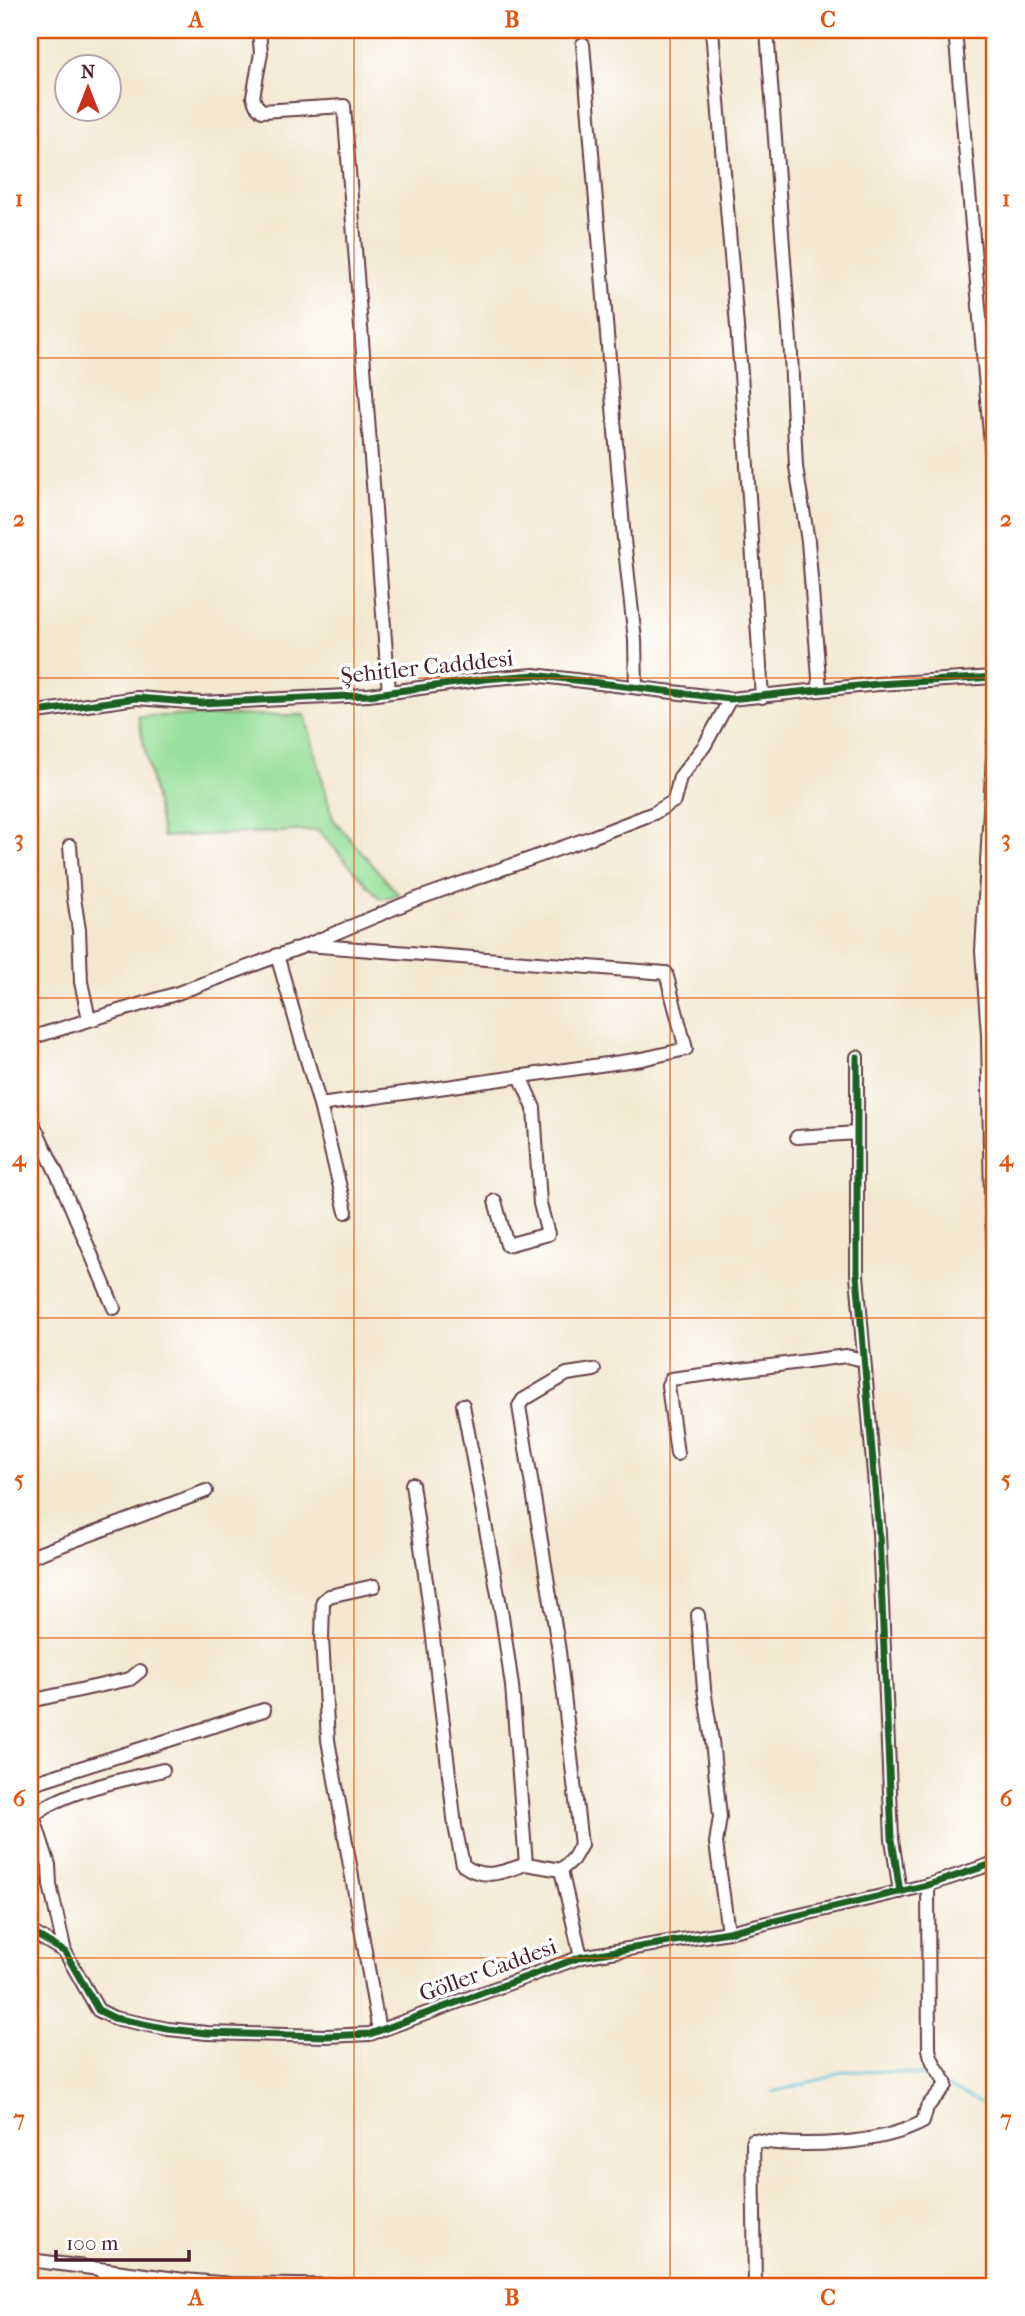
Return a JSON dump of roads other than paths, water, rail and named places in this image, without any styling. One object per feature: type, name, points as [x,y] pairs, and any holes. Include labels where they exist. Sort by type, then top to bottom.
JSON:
[{"type":"street","points":[[259,30],[261,53],[253,97],[262,111],[344,106],[389,692]]},
{"type":"street","points":[[712,30],[741,374],[762,697]]},
{"type":"street","points":[[767,30],[790,342],[796,467],[808,541],[820,690]]},
{"type":"street","points":[[955,30],[995,491]]},
{"type":"street","points":[[583,44],[624,540],[635,640],[636,687]]},
{"type":"street","name":"Şehitler Cadddesi","points":[[30,713],[137,698],[201,703],[369,695],[534,675],[730,699],[995,677]]},
{"type":"street","points":[[30,1038],[174,994],[306,945],[414,900],[654,813],[674,801],[680,777],[705,745],[730,699]]},
{"type":"street","points":[[995,721],[982,951],[988,1034],[991,1201],[995,1263]]},
{"type":"street","points":[[70,846],[79,930],[81,982],[89,1019]]},
{"type":"street","points":[[306,945],[666,972],[686,1049],[642,1059],[320,1105]]},
{"type":"street","points":[[277,955],[320,1105],[346,1212]]},
{"type":"street","points":[[857,1057],[857,1275],[879,1533],[892,1839],[900,1892]]},
{"type":"street","points":[[495,1201],[507,1245],[548,1234],[540,1204],[534,1108],[520,1076]]},
{"type":"street","points":[[30,1117],[58,1175],[114,1308]]},
{"type":"street","points":[[797,1137],[857,1133]]},
{"type":"street","points":[[677,1454],[668,1385],[671,1379],[846,1356],[863,1360]]},
{"type":"street","points":[[561,1870],[573,1859],[581,1845],[559,1651],[519,1406],[523,1400],[567,1374],[594,1370]]},
{"type":"street","points":[[463,1405],[502,1616],[512,1686],[526,1864]]},
{"type":"street","points":[[412,1484],[463,1865],[473,1873],[489,1874],[526,1864],[561,1870]]},
{"type":"street","points":[[30,1556],[206,1491]]},
{"type":"street","points":[[374,1586],[329,1596],[324,1601],[322,1639],[328,1740],[379,2031]]},
{"type":"street","points":[[698,1615],[720,1817],[716,1843],[729,1932]]},
{"type":"street","points":[[30,1701],[130,1679],[140,1671]]},
{"type":"street","points":[[30,1784],[264,1710]]},
{"type":"street","points":[[65,1952],[50,1885],[49,1865],[31,1811],[110,1783],[163,1770]]},
{"type":"street","name":"Göller Caddesi","points":[[65,1952],[97,2010],[114,2018],[168,2029],[207,2033],[326,2036],[370,2034],[581,1957],[729,1932],[928,1885],[995,1863]]},
{"type":"street","points":[[561,1870],[581,1957]]},
{"type":"street","points":[[755,2286],[753,2140],[794,2145],[904,2132],[923,2122],[927,2107],[944,2088],[945,2080],[931,2063],[929,2049],[928,1885]]},
{"type":"street","points":[[30,1931],[65,1952]]},
{"type":"street","points":[[30,2260],[184,2283],[360,2286]]},
{"type":"street","points":[[104,2270],[104,2286]]},
{"type":"waterway","points":[[773,2092],[843,2071],[902,2072],[939,2082]]},
{"type":"waterway","points":[[948,2087],[995,2110]]}]
